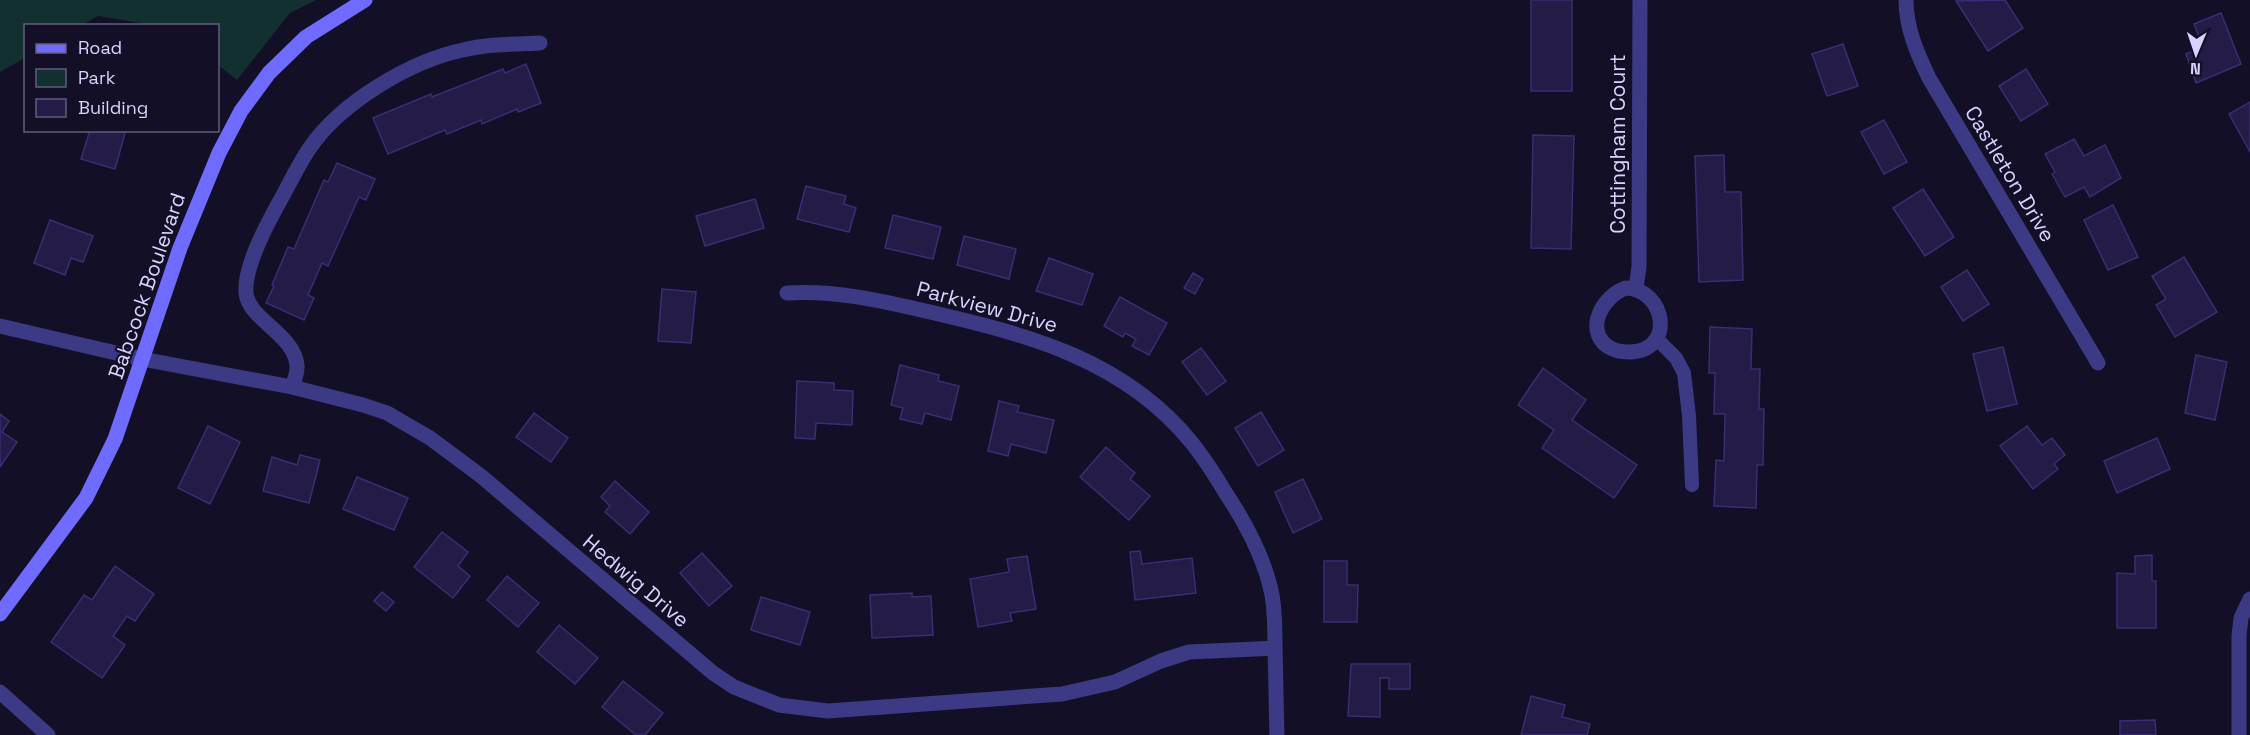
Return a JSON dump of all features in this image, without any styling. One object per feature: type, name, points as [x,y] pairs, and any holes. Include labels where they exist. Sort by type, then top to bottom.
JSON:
[{"type":"main road","name":"Babcock Boulevard","points":[[0,614],[86,498],[115,440],[180,248],[229,131],[269,73],[306,37],[365,0]]},
{"type":"street","name":"Cottingham Court","points":[[1636,288],[1639,267],[1640,0]]},
{"type":"street","name":"Castleton Drive","points":[[1906,0],[1910,33],[1929,78],[2098,363]]},
{"type":"street","points":[[292,387],[297,366],[294,354],[266,321],[254,311],[246,297],[245,281],[269,222],[310,148],[333,121],[358,98],[420,64],[462,50],[504,44],[540,43]]},
{"type":"street","points":[[1636,288],[1650,297],[1658,313],[1661,326],[1657,339],[1649,348],[1637,351],[1622,352],[1610,349],[1602,341],[1598,331],[1598,319],[1602,307],[1616,291],[1636,288]]},
{"type":"street","name":"Parkview Drive","points":[[787,293],[813,291],[841,294],[970,321],[1047,344],[1085,359],[1115,375],[1166,416],[1192,443],[1233,504],[1253,542],[1272,593],[1277,735]]},
{"type":"street","name":"Hedwig Drive","points":[[0,326],[142,359],[292,387],[363,405],[387,414],[430,438],[481,476],[713,673],[734,687],[779,705],[828,711],[1062,694],[1115,681],[1161,660],[1189,652],[1275,648]]},
{"type":"street","points":[[2239,735],[2239,636],[2241,618],[2250,599]]},
{"type":"street","points":[[0,692],[48,735]]},
{"type":"lane","points":[[1657,339],[1676,358],[1684,373],[1689,416],[1692,485]]},
{"type":"green space","points":[[0,0],[316,0],[290,13],[237,80],[219,66],[219,24],[146,24],[98,16],[84,24],[24,24],[24,59],[0,72]]},
{"type":"building","points":[[1531,0],[1572,0],[1572,91],[1531,91]]},
{"type":"building","points":[[2005,0],[2023,28],[1988,51],[1956,1]]},
{"type":"building","points":[[2221,13],[2241,64],[2196,83],[2186,54],[2203,47],[2194,24]]},
{"type":"building","points":[[1843,44],[1858,86],[1827,96],[1812,54]]},
{"type":"building","points":[[526,64],[541,103],[518,112],[517,109],[482,124],[481,120],[447,134],[445,130],[388,154],[373,118],[431,94],[432,97],[503,69],[505,73]]},
{"type":"building","points":[[2026,69],[2048,104],[2021,121],[1999,86]]},
{"type":"building","points":[[2250,102],[2250,152],[2229,114]]},
{"type":"building","points":[[1884,120],[1907,162],[1884,174],[1861,132]]},
{"type":"building","points":[[89,132],[125,132],[115,169],[81,159]]},
{"type":"building","points":[[1533,135],[1574,136],[1571,249],[1531,248]]},
{"type":"building","points":[[2074,139],[2084,156],[2105,145],[2121,178],[2090,197],[2084,187],[2065,197],[2052,174],[2055,172],[2045,154]]},
{"type":"building","points":[[1724,155],[1725,192],[1741,192],[1743,280],[1699,282],[1695,156]]},
{"type":"building","points":[[337,163],[375,179],[366,200],[359,197],[328,266],[322,263],[308,295],[314,298],[304,320],[266,303],[288,247],[294,249],[324,180],[328,182]]},
{"type":"building","points":[[806,186],[846,196],[844,204],[856,208],[849,232],[797,219]]},
{"type":"building","points":[[1923,189],[1954,237],[1925,256],[1893,208]]},
{"type":"building","points":[[755,199],[764,228],[705,246],[696,216]]},
{"type":"building","points":[[2113,205],[2138,257],[2108,270],[2084,220]]},
{"type":"building","points":[[893,215],[941,227],[933,259],[885,248]]},
{"type":"building","points":[[50,220],[93,236],[83,262],[71,258],[65,275],[34,263]]},
{"type":"building","points":[[964,236],[1016,249],[1009,279],[957,265]]},
{"type":"building","points":[[2184,257],[2217,312],[2175,337],[2156,305],[2166,299],[2152,276]]},
{"type":"building","points":[[1049,258],[1093,274],[1082,305],[1036,291]]},
{"type":"building","points":[[1967,270],[1989,304],[1963,321],[1941,287]]},
{"type":"building","points":[[1193,273],[1203,279],[1195,294],[1184,288]]},
{"type":"building","points":[[662,289],[696,292],[691,343],[658,341]]},
{"type":"building","points":[[1120,297],[1167,323],[1149,355],[1132,346],[1136,339],[1125,333],[1123,337],[1104,326]]},
{"type":"building","points":[[1710,327],[1752,329],[1751,369],[1760,369],[1759,409],[1764,409],[1763,465],[1757,465],[1756,508],[1714,506],[1716,460],[1724,461],[1725,414],[1714,414],[1715,373],[1709,373]]},
{"type":"building","points":[[2003,347],[2017,404],[1987,411],[1973,354]]},
{"type":"building","points":[[1201,348],[1226,381],[1207,395],[1182,362]]},
{"type":"building","points":[[2196,355],[2227,362],[2215,420],[2185,413]]},
{"type":"building","points":[[900,365],[939,375],[938,381],[959,386],[951,420],[925,413],[922,424],[900,419],[903,408],[891,405]]},
{"type":"building","points":[[1543,368],[1586,400],[1572,420],[1637,465],[1614,498],[1542,448],[1554,430],[1518,405]]},
{"type":"building","points":[[797,381],[834,383],[834,390],[853,391],[852,425],[816,423],[815,439],[795,438]]},
{"type":"building","points":[[999,401],[1019,406],[1017,412],[1054,420],[1046,453],[1011,444],[1008,456],[988,451]]},
{"type":"building","points":[[1261,412],[1284,450],[1258,466],[1235,428]]},
{"type":"building","points":[[534,413],[568,438],[551,462],[516,437]]},
{"type":"building","points":[[0,414],[9,421],[2,432],[17,442],[0,467]]},
{"type":"building","points":[[208,426],[240,442],[210,504],[178,488]]},
{"type":"building","points":[[2027,426],[2042,445],[2052,438],[2065,455],[2054,464],[2058,469],[2033,489],[2000,446]]},
{"type":"building","points":[[2157,438],[2170,469],[2117,493],[2104,461]]},
{"type":"building","points":[[1106,447],[1135,473],[1130,479],[1150,496],[1129,520],[1080,477]]},
{"type":"building","points":[[300,455],[320,460],[309,503],[263,491],[272,457],[297,465]]},
{"type":"building","points":[[357,477],[408,498],[394,530],[343,509]]},
{"type":"building","points":[[1303,479],[1322,519],[1293,533],[1275,492]]},
{"type":"building","points":[[615,481],[649,512],[630,534],[605,512],[610,506],[601,497]]},
{"type":"building","points":[[442,532],[468,552],[458,566],[470,576],[453,598],[414,567]]},
{"type":"building","points":[[1140,551],[1142,564],[1192,558],[1196,593],[1135,600],[1130,552]]},
{"type":"building","points":[[702,553],[732,586],[709,606],[680,573]]},
{"type":"building","points":[[2152,555],[2152,581],[2156,581],[2156,628],[2117,628],[2117,573],[2135,574],[2135,556]]},
{"type":"building","points":[[1027,556],[1036,609],[1010,613],[1012,621],[978,627],[970,579],[1009,572],[1007,559]]},
{"type":"building","points":[[1324,561],[1347,561],[1347,585],[1358,585],[1357,622],[1324,622]]},
{"type":"building","points":[[115,566],[154,594],[135,621],[127,616],[113,636],[125,645],[102,678],[51,642],[84,595],[92,600]]},
{"type":"building","points":[[507,576],[539,603],[518,627],[487,600]]},
{"type":"building","points":[[382,592],[394,602],[386,611],[374,601]]},
{"type":"building","points":[[912,593],[912,597],[931,596],[933,635],[872,638],[870,595]]},
{"type":"building","points":[[761,597],[810,612],[800,645],[751,630]]},
{"type":"building","points":[[559,625],[598,658],[575,684],[537,652]]},
{"type":"building","points":[[1351,664],[1410,664],[1410,689],[1389,689],[1389,678],[1380,678],[1380,717],[1348,716]]},
{"type":"building","points":[[623,681],[663,713],[645,735],[636,735],[602,707]]},
{"type":"building","points":[[1531,696],[1565,705],[1562,717],[1590,724],[1587,735],[1521,735]]},
{"type":"building","points":[[2155,720],[2156,735],[2120,735],[2120,721]]}]
